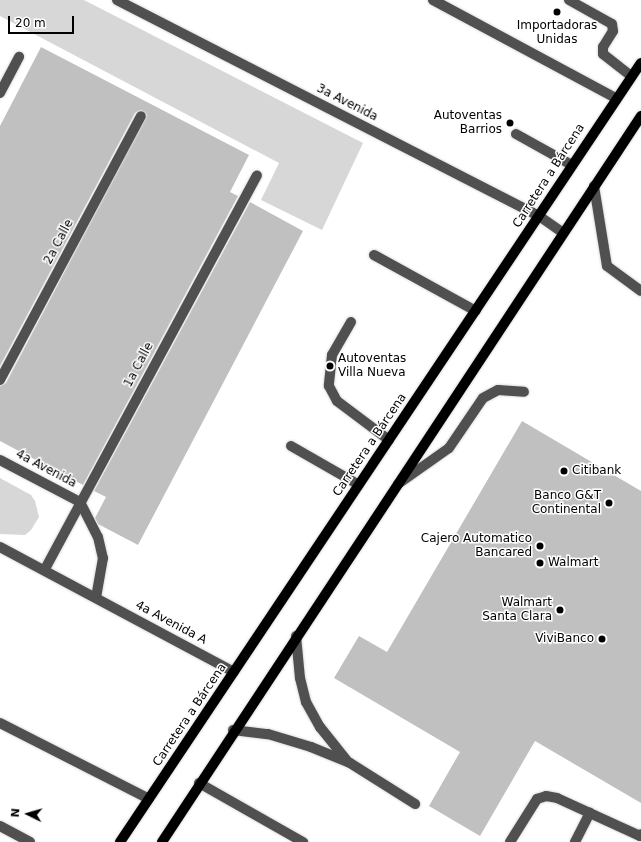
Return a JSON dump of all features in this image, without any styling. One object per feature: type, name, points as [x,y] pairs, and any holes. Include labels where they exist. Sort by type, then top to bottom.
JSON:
[{"type":"main road","name":"Carretera a Bárcena","points":[[120,842],[476,311],[616,98],[641,63]]},
{"type":"main road","points":[[162,842],[233,730],[641,116]]},
{"type":"street","name":"3a Avenida","points":[[117,0],[539,216],[563,233]]},
{"type":"street","points":[[434,0],[616,98]]},
{"type":"street","points":[[569,0],[612,24],[613,31],[603,47],[603,54],[631,76]]},
{"type":"street","points":[[0,93],[19,57]]},
{"type":"street","name":"2a Calle","points":[[0,380],[141,116]]},
{"type":"street","points":[[516,134],[572,165]]},
{"type":"street","name":"1a Calle","points":[[45,568],[257,175]]},
{"type":"street","points":[[594,186],[607,266],[641,292]]},
{"type":"street","points":[[374,255],[476,311]]},
{"type":"street","points":[[351,322],[332,355],[329,386],[337,401],[389,440]]},
{"type":"street","points":[[395,487],[449,448],[483,398],[498,390],[524,392]]},
{"type":"street","points":[[290,446],[359,485]]},
{"type":"street","name":"4a Avenida","points":[[0,460],[80,502]]},
{"type":"street","points":[[80,502],[98,537],[103,558],[96,597]]},
{"type":"street","name":"4a Avenida A","points":[[0,547],[45,568],[234,672]]},
{"type":"street","points":[[296,636],[300,678],[306,702],[320,727],[350,763]]},
{"type":"street","points":[[0,723],[149,799]]},
{"type":"street","points":[[233,730],[293,740],[350,763],[415,804]]},
{"type":"street","points":[[199,783],[303,842]]},
{"type":"street","points":[[510,842],[537,799],[557,798],[640,837]]},
{"type":"street","points":[[574,842],[590,813]]},
{"type":"street","points":[[0,826],[30,842]]},
{"type":"shaded area","points":[[0,0],[84,0],[363,143],[322,230],[261,200],[279,163],[0,16]]},
{"type":"shaded area","points":[[0,478],[31,495],[35,501],[39,517],[31,530],[25,535],[0,534]]},
{"type":"building","points":[[41,47],[249,155],[230,192],[238,196],[83,485],[0,441],[0,386],[6,383],[147,115],[141,110],[135,113],[0,366],[0,126]]},
{"type":"building","points":[[250,202],[303,231],[138,545],[98,524],[95,518],[106,497],[94,491]]},
{"type":"building","name":"Walmart","points":[[522,421],[641,491],[641,803],[535,741],[480,836],[429,806],[460,752],[334,678],[359,636],[387,652]]},
{"type":"place","name":"Importadoras Unidas","points":[[557,12]]},
{"type":"place","name":"Autoventas Barrios","points":[[510,123]]},
{"type":"place","name":"Autoventas Villa Nueva","points":[[330,366]]},
{"type":"place","name":"Citibank","points":[[564,471]]},
{"type":"place","name":"Banco G&T Continental","points":[[609,503]]},
{"type":"place","name":"Cajero Automatico Bancared","points":[[540,546]]},
{"type":"place","name":"Walmart","points":[[540,563]]},
{"type":"place","name":"Walmart Santa Clara","points":[[560,610]]},
{"type":"place","name":"ViviBanco","points":[[602,639]]}]
